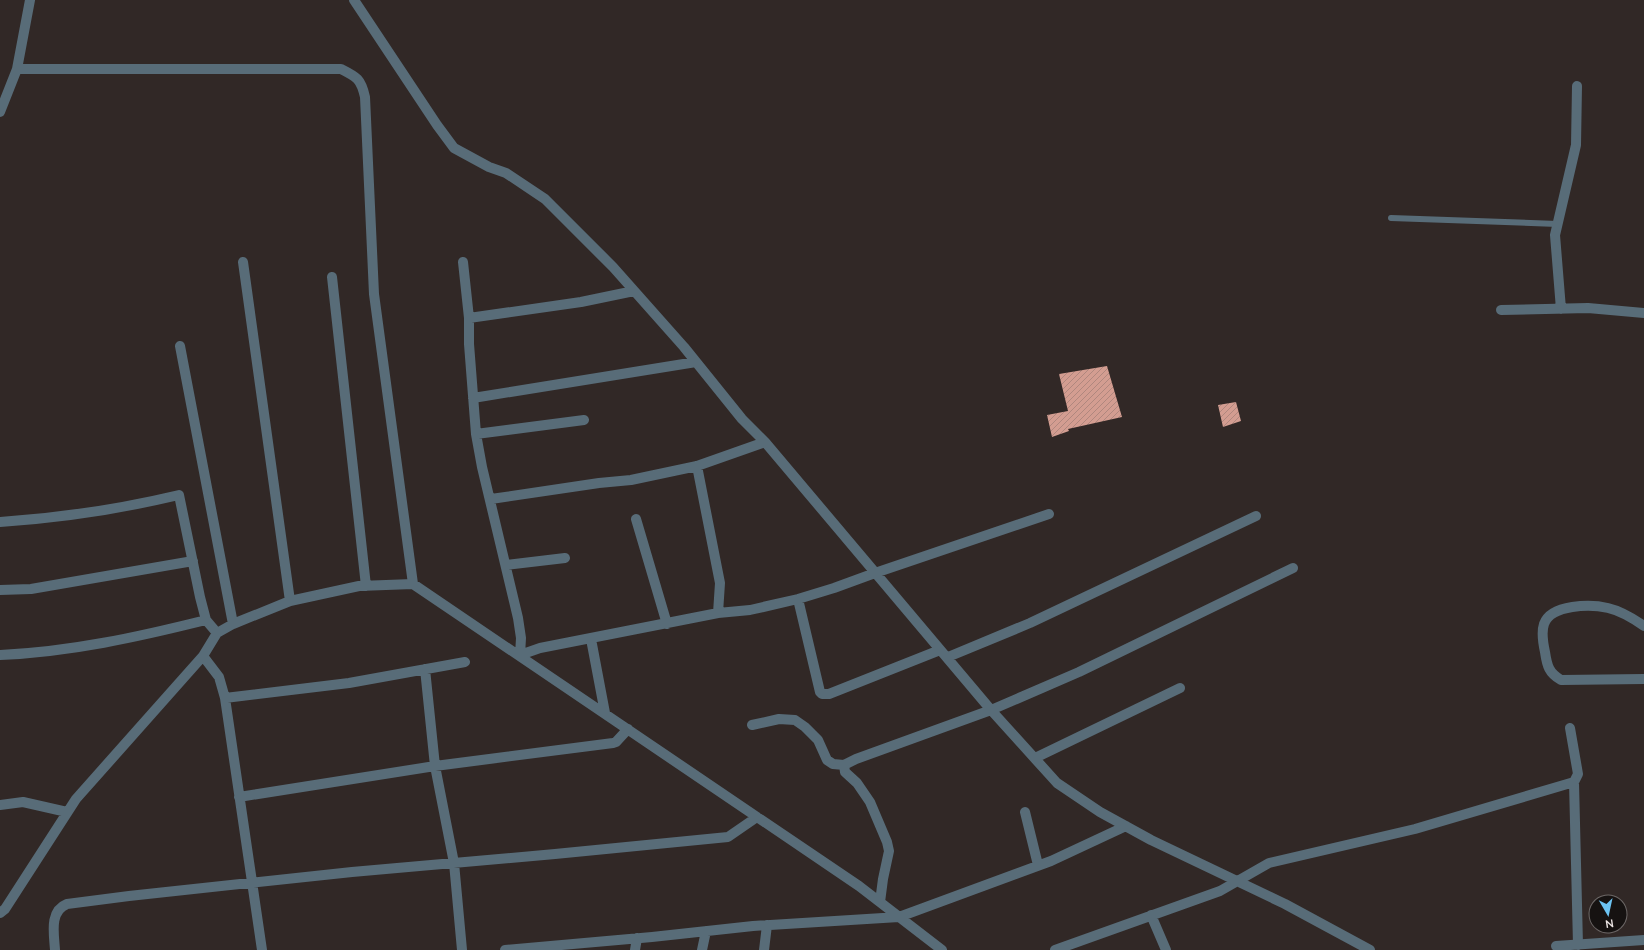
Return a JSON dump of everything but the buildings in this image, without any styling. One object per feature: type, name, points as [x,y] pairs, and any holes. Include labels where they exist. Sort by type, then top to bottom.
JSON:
[{"type":"street","points":[[0,112],[17,69],[30,0]]},
{"type":"street","points":[[354,0],[437,125],[454,148],[489,167],[506,173],[545,199],[588,241],[696,362],[742,419],[766,442],[991,710],[1057,783],[1100,812],[1151,840],[1237,880],[1370,950]]},
{"type":"street","points":[[17,69],[341,69],[355,76],[362,84],[366,97],[374,294],[413,584]]},
{"type":"street","points":[[1561,309],[1555,235],[1576,145],[1577,86]]},
{"type":"street","points":[[242,262],[290,601]]},
{"type":"street","points":[[463,262],[476,434],[482,467],[506,565],[521,638],[520,655]]},
{"type":"street","points":[[332,277],[366,586]]},
{"type":"street","points":[[468,318],[581,302],[634,291]]},
{"type":"street","points":[[1501,310],[1588,308],[1644,313]]},
{"type":"street","points":[[180,346],[233,624]]},
{"type":"street","points":[[473,398],[696,362]]},
{"type":"street","points":[[476,434],[584,420]]},
{"type":"street","points":[[490,499],[599,483],[631,480],[697,466],[766,442]]},
{"type":"street","points":[[697,466],[720,583],[718,613]]},
{"type":"street","points":[[0,522],[79,514],[142,504],[179,495],[206,620],[217,633]]},
{"type":"street","points":[[520,655],[540,648],[718,613],[750,610],[798,598],[834,588],[1049,514]]},
{"type":"street","points":[[948,657],[1030,623],[1256,516]]},
{"type":"street","points":[[636,519],[667,624]]},
{"type":"street","points":[[506,565],[565,558]]},
{"type":"street","points":[[0,590],[31,589],[193,561]]},
{"type":"street","points":[[752,725],[779,719],[795,720],[800,722],[818,740],[828,760],[833,764],[844,765],[856,759],[991,710],[1079,672],[1293,568]]},
{"type":"street","points":[[0,913],[5,909],[76,799],[203,656],[217,633],[233,624],[290,601],[359,586],[413,584],[520,655],[859,886],[942,950]]},
{"type":"street","points":[[798,598],[820,692],[822,694],[829,694],[940,650]]},
{"type":"street","points":[[1644,626],[1609,608],[1586,606],[1562,609],[1548,617],[1544,625],[1543,640],[1546,660],[1551,674],[1561,680],[1644,679]]},
{"type":"street","points":[[0,655],[32,654],[98,644],[206,620]]},
{"type":"street","points":[[591,639],[605,714]]},
{"type":"street","points":[[203,656],[220,677],[225,698],[262,950]]},
{"type":"street","points":[[225,698],[349,683],[465,662]]},
{"type":"street","points":[[425,669],[435,766],[454,863],[462,950]]},
{"type":"street","points":[[1035,758],[1180,688]]},
{"type":"street","points":[[1570,728],[1578,774],[1574,782],[1578,944]]},
{"type":"street","points":[[239,797],[435,766],[613,743],[616,742],[628,729]]},
{"type":"street","points":[[844,765],[845,772],[856,783],[870,802],[887,842],[889,851],[882,879],[880,902]]},
{"type":"street","points":[[1055,950],[1220,891],[1269,863],[1415,829],[1574,782]]},
{"type":"street","points":[[0,805],[23,802],[67,812]]},
{"type":"street","points":[[1024,812],[1038,865]]},
{"type":"street","points":[[55,950],[55,914],[61,907],[67,904],[252,883],[728,837],[757,817]]},
{"type":"street","points":[[505,950],[556,947],[767,925],[899,917],[1038,865],[1126,826]]},
{"type":"street","points":[[1151,915],[1166,950]]},
{"type":"street","points":[[764,950],[767,925]]},
{"type":"street","points":[[702,950],[706,931]]},
{"type":"street","points":[[635,950],[637,938]]},
{"type":"street","points":[[1556,946],[1644,940]]},
{"type":"lane","points":[[1392,218],[1558,224]]}]
